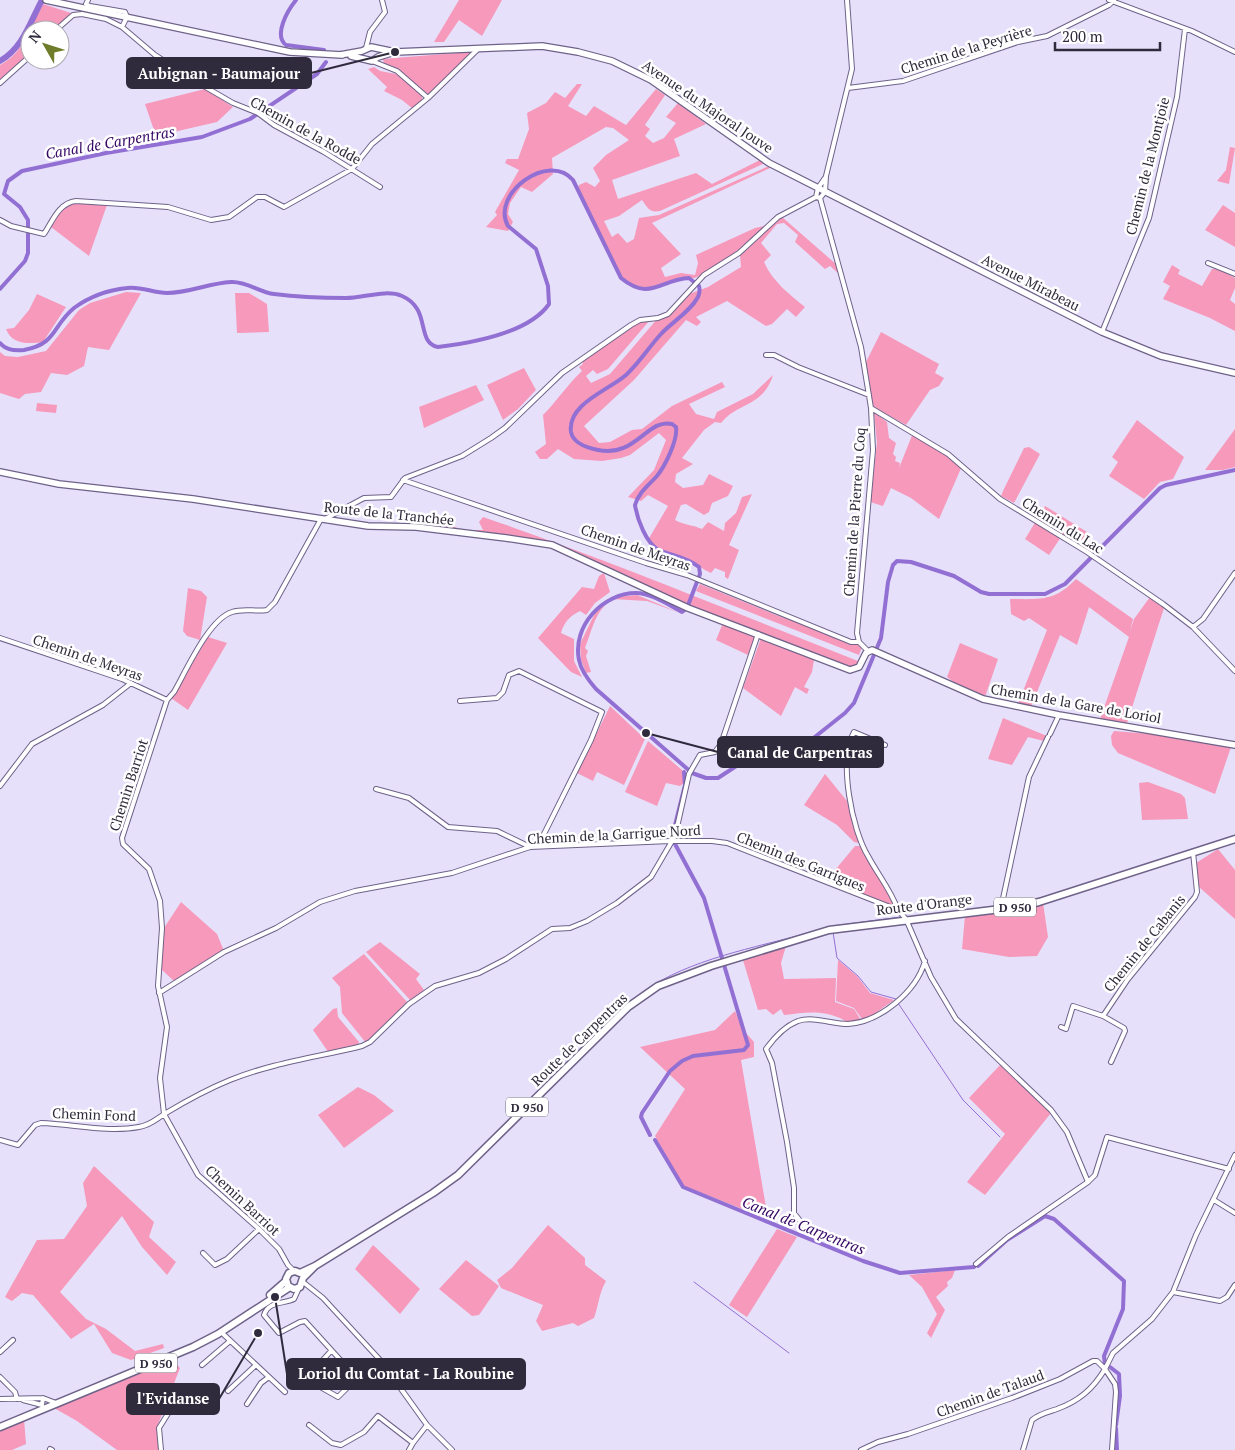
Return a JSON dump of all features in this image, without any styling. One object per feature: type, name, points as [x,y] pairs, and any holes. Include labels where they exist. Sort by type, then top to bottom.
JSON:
[{"type":"main road","name":"Avenue du Majoral Jouve","points":[[46,0],[290,52],[376,59],[396,52]]},
{"type":"main road","name":"Avenue du Majoral Jouve","points":[[340,55],[375,48],[396,52],[551,47],[589,54],[612,62],[651,80],[756,154],[822,190]]},
{"type":"main road","points":[[375,48],[376,59]]},
{"type":"main road","points":[[365,58],[366,49]]},
{"type":"main road","name":"Avenue Mirabeau","points":[[822,190],[1102,332],[1159,356],[1235,373]]},
{"type":"main road","name":"Route de la Tranchée","points":[[0,472],[59,484],[193,499],[368,526],[416,527],[552,545],[687,607],[759,635]]},
{"type":"main road","points":[[759,635],[850,670],[856,669],[864,657],[874,651]]},
{"type":"main road","name":"Chemin de la Gare de Loriol","points":[[874,651],[973,696],[1059,715],[1235,745]]},
{"type":"main road","name":"Route d'Orange","points":[[788,942],[846,926],[1039,902],[1235,838]]},
{"type":"main road","name":"Route de Carpentras","points":[[296,1282],[315,1266],[433,1194],[458,1175],[636,1000],[679,978],[788,942]]},
{"type":"main road","name":"D 950","points":[[0,1427],[222,1334],[228,1327],[296,1282]]},
{"type":"street","points":[[88,0],[88,5],[125,12],[127,18],[122,27]]},
{"type":"street","points":[[366,49],[369,36],[385,14],[382,0]]},
{"type":"street","points":[[167,700],[174,692],[206,637],[221,618],[235,611],[267,610],[275,602],[323,519],[364,498],[391,496],[403,480],[428,467],[462,456],[491,438],[576,362],[640,320],[658,318],[668,314],[696,281],[739,253],[778,217],[818,197],[826,176],[848,88],[852,61],[847,0]]},
{"type":"street","points":[[1112,1],[1185,29],[1235,52]]},
{"type":"street","name":"Chemin de la Peyrière","points":[[848,88],[886,85],[903,81],[1018,42],[1047,36],[1109,5],[1112,1]]},
{"type":"street","name":"Chemin de la Rodde","points":[[67,20],[71,16],[79,14],[106,19],[122,27],[156,55],[195,81],[234,103],[260,114],[274,125],[380,187]]},
{"type":"street","name":"Chemin de la Montjoie","points":[[1102,332],[1149,218],[1177,97],[1185,29]]},
{"type":"street","points":[[369,36],[375,48]]},
{"type":"street","points":[[0,220],[44,234],[60,208],[68,202],[76,201],[160,206],[204,219],[219,220],[229,217],[257,197],[265,197],[284,208],[352,169],[372,144],[428,98],[478,48]]},
{"type":"street","points":[[376,59],[384,67],[397,72],[428,98]]},
{"type":"street","points":[[0,83],[20,65]]},
{"type":"street","points":[[818,197],[826,176]]},
{"type":"street","name":"Chemin de la Pierre du Coq","points":[[818,197],[861,347],[871,408],[873,450],[857,632],[859,642]]},
{"type":"street","points":[[1208,263],[1235,274]]},
{"type":"street","points":[[766,355],[774,354],[798,367],[869,395]]},
{"type":"street","name":"Chemin du Lac","points":[[871,408],[879,410],[948,454],[1000,499],[1093,556],[1164,604],[1193,628],[1235,671]]},
{"type":"street","name":"Chemin de Meyras","points":[[403,480],[698,580],[851,642],[859,642]]},
{"type":"street","points":[[1193,628],[1235,572]]},
{"type":"street","points":[[164,1114],[212,1088],[245,1074],[276,1064],[330,1054],[370,1042],[410,1004],[435,986],[479,973],[506,959],[546,932],[578,925],[617,903],[652,877],[673,841],[690,771],[700,755],[715,752],[720,744],[759,635]]},
{"type":"street","name":"Chemin de Meyras","points":[[0,638],[131,683],[167,700]]},
{"type":"street","points":[[859,642],[874,651]]},
{"type":"street","points":[[460,701],[497,698],[503,692],[509,675],[519,671],[602,712],[591,740],[538,846]]},
{"type":"street","points":[[0,786],[32,744],[102,705],[131,683]]},
{"type":"street","name":"Chemin Barriot","points":[[167,700],[122,838],[123,844],[149,869],[160,901],[162,928],[158,986],[167,1027],[160,1078],[164,1114],[198,1175],[259,1229],[278,1249],[296,1282]]},
{"type":"street","points":[[1001,908],[1029,777],[1059,715]]},
{"type":"street","points":[[885,745],[854,732],[849,750],[848,773],[852,813],[867,855],[882,878],[898,910]]},
{"type":"street","points":[[376,789],[413,800],[448,826],[497,831],[530,847]]},
{"type":"street","name":"Chemin de la Garrigue Nord","points":[[159,994],[224,952],[276,928],[320,902],[385,884],[452,873],[530,847],[712,841]]},
{"type":"street","name":"Chemin des Garrigues","points":[[712,841],[727,843],[898,910],[906,919],[931,977],[956,1019],[1039,1098],[1065,1129],[1087,1183]]},
{"type":"street","name":"Chemin de Cabanis","points":[[1103,1016],[1128,979],[1195,897],[1197,892],[1192,852]]},
{"type":"street","points":[[805,1227],[794,1213],[794,1188],[787,1142],[772,1063],[766,1049],[785,1029],[800,1020],[848,1024],[872,1018],[894,1004],[916,980],[925,961]]},
{"type":"street","points":[[1062,1027],[1066,1029],[1073,1006],[1103,1016],[1124,1028],[1125,1031],[1111,1062]]},
{"type":"street","name":"Chemin Fond","points":[[0,1140],[18,1145],[35,1125],[41,1124],[137,1128],[156,1122],[164,1114]]},
{"type":"street","points":[[976,1264],[1008,1237],[1087,1183],[1094,1175],[1107,1137],[1229,1169]]},
{"type":"street","points":[[1023,1450],[1032,1420],[1040,1414],[1080,1399],[1099,1379],[1113,1353],[1152,1319],[1173,1292],[1196,1235],[1235,1155]]},
{"type":"street","points":[[1214,1200],[1235,1213]]},
{"type":"street","points":[[203,1253],[216,1265],[227,1259],[259,1229]]},
{"type":"street","points":[[331,1351],[309,1375],[322,1388],[338,1397],[356,1379],[357,1374],[331,1351],[305,1321],[280,1333],[266,1319],[265,1313],[268,1308],[275,1304],[292,1301],[296,1282],[310,1288],[323,1298],[380,1361],[428,1425],[452,1450]]},
{"type":"street","points":[[1173,1292],[1220,1301],[1227,1298],[1235,1285]]},
{"type":"street","points":[[222,1334],[285,1392]]},
{"type":"street","points":[[222,1334],[230,1341]]},
{"type":"street","points":[[0,1352],[12,1340]]},
{"type":"street","points":[[202,1365],[230,1341]]},
{"type":"street","name":"Chemin de Talaud","points":[[860,1450],[878,1442],[908,1434],[995,1404],[1060,1379],[1093,1361],[1097,1361],[1105,1369]]},
{"type":"street","points":[[228,1391],[256,1365]]},
{"type":"street","points":[[1105,1369],[1115,1384],[1116,1392],[1112,1450]]},
{"type":"street","points":[[0,1377],[15,1392],[18,1399]]},
{"type":"street","points":[[247,1404],[261,1383],[269,1378]]},
{"type":"street","points":[[0,1399],[43,1398],[56,1403]]},
{"type":"street","points":[[161,1450],[159,1428],[169,1412]]},
{"type":"street","points":[[309,1425],[332,1442],[342,1445],[364,1432],[380,1416],[413,1443]]},
{"type":"street","points":[[409,1450],[428,1425]]},
{"type":"shaded area","points":[[459,0],[502,0],[482,36],[459,20],[444,42],[434,42]]},
{"type":"shaded area","points":[[43,4],[71,13],[64,20],[35,20]]},
{"type":"shaded area","points":[[20,48],[20,63],[0,81],[0,65]]},
{"type":"shaded area","points":[[470,52],[471,54],[429,95],[394,67],[385,64],[382,59]]},
{"type":"shaded area","points":[[374,67],[380,71],[396,74],[422,94],[422,102],[413,109],[402,100],[384,91],[387,87],[368,69]]},
{"type":"shaded area","points":[[577,84],[582,84],[568,106],[586,116],[594,106],[626,125],[656,89],[665,95],[645,125],[650,129],[645,136],[653,143],[664,138],[676,123],[666,117],[678,103],[706,124],[674,139],[680,156],[612,180],[618,199],[696,173],[712,184],[760,160],[765,163],[660,211],[651,211],[642,200],[619,216],[604,221],[612,237],[618,233],[627,243],[634,239],[639,218],[659,215],[769,166],[772,167],[652,223],[681,254],[661,268],[665,277],[681,273],[695,275],[698,263],[696,255],[755,228],[768,225],[716,267],[697,277],[678,278],[644,289],[630,284],[622,278],[578,188],[579,185],[586,182],[595,187],[600,181],[593,168],[606,155],[629,140],[613,128],[606,127],[552,158],[553,174],[532,192],[521,187],[510,203],[508,214],[513,222],[508,231],[486,227],[497,215],[495,212],[519,170],[505,163],[507,159],[518,159],[529,129],[527,113],[546,103],[555,92],[565,98]]},
{"type":"shaded area","points":[[205,89],[233,107],[217,122],[156,136],[145,104]]},
{"type":"shaded area","points":[[1230,147],[1235,148],[1229,184],[1217,181],[1226,170]]},
{"type":"shaded area","points":[[75,203],[107,205],[89,256],[51,227],[64,206]]},
{"type":"shaded area","points":[[1223,205],[1235,213],[1235,247],[1205,230]]},
{"type":"shaded area","points":[[782,217],[837,265],[839,274],[830,266],[825,269],[795,242],[798,235],[784,223],[777,224],[761,243],[771,255],[764,262],[777,282],[805,307],[796,317],[787,309],[772,324],[766,326],[727,301],[696,317],[701,322],[697,326],[686,320],[634,380],[584,426],[599,443],[610,442],[632,430],[642,429],[672,406],[722,382],[725,387],[689,404],[696,414],[714,419],[717,412],[753,394],[773,375],[769,385],[757,399],[735,411],[721,423],[715,422],[704,430],[682,458],[693,464],[676,474],[675,482],[683,488],[703,485],[709,474],[733,486],[728,496],[712,503],[709,512],[704,515],[686,504],[681,505],[675,520],[702,529],[708,522],[724,531],[725,523],[736,513],[742,497],[752,494],[729,545],[739,550],[728,579],[725,577],[725,572],[715,568],[711,573],[690,562],[660,553],[651,546],[648,540],[668,506],[648,495],[641,501],[628,497],[654,470],[666,440],[659,433],[630,455],[602,461],[574,459],[558,449],[547,459],[540,459],[535,452],[546,444],[543,415],[582,371],[579,367],[583,364],[582,361],[637,321],[650,320],[608,369],[597,374],[593,370],[586,376],[591,383],[610,374],[658,318],[673,312],[689,294],[708,287],[741,267],[740,255]]},
{"type":"shaded area","points":[[1172,265],[1180,270],[1178,274],[1202,286],[1212,269],[1219,269],[1235,278],[1235,288],[1230,300],[1235,304],[1235,331],[1210,318],[1163,299],[1170,286],[1163,282]]},
{"type":"shaded area","points":[[126,292],[141,293],[109,350],[88,347],[84,366],[67,375],[51,373],[41,392],[25,394],[19,399],[0,393],[0,352],[5,356],[18,357],[46,351],[79,310],[90,303]]},
{"type":"shaded area","points":[[235,293],[249,293],[267,304],[269,332],[237,333]]},
{"type":"shaded area","points":[[37,294],[66,307],[43,342],[27,343],[17,341],[12,338],[6,329],[14,328],[29,310]]},
{"type":"shaded area","points":[[881,332],[939,364],[935,373],[944,378],[939,386],[930,390],[906,425],[874,407],[872,403],[866,362]]},
{"type":"shaded area","points":[[524,368],[536,390],[518,409],[503,420],[487,385]]},
{"type":"shaded area","points":[[476,385],[484,400],[424,428],[419,407]]},
{"type":"shaded area","points":[[37,403],[57,405],[56,413],[36,411]]},
{"type":"shaded area","points":[[874,412],[887,422],[889,438],[896,443],[893,454],[896,457],[895,461],[900,463],[899,468],[913,433],[962,466],[939,519],[911,498],[891,488],[883,506],[870,502],[877,443]]},
{"type":"shaded area","points":[[1137,420],[1184,457],[1173,479],[1160,482],[1144,499],[1109,476],[1118,462],[1112,457]]},
{"type":"shaded area","points":[[1235,429],[1235,467],[1223,470],[1205,470]]},
{"type":"shaded area","points":[[1029,447],[1040,454],[1014,503],[1001,496],[1024,448]]},
{"type":"shaded area","points":[[1045,506],[1087,532],[1083,539],[1075,543],[1039,520]]},
{"type":"shaded area","points":[[483,517],[624,569],[858,661],[856,666],[849,666],[686,604],[565,549],[439,529],[442,524],[466,530],[483,530],[479,522]]},
{"type":"shaded area","points":[[1036,521],[1061,537],[1049,555],[1025,539]]},
{"type":"shaded area","points":[[604,573],[610,592],[595,603],[586,615],[580,611],[570,617],[561,633],[574,639],[574,661],[582,677],[571,672],[538,638],[582,587],[594,589],[599,576]]},
{"type":"shaded area","points":[[1076,579],[1133,619],[1130,631],[1134,619],[1150,597],[1164,608],[1127,723],[1100,719],[1129,637],[1089,607],[1077,645],[1060,635],[1031,707],[1018,704],[1047,630],[1029,618],[1024,621],[1011,614],[1010,599],[1046,598],[1061,592]]},
{"type":"shaded area","points":[[700,584],[776,615],[858,644],[862,647],[859,655],[696,591]]},
{"type":"shaded area","points":[[188,588],[201,591],[207,597],[200,640],[187,636],[183,631]]},
{"type":"shaded area","points":[[637,595],[680,613],[647,601],[612,599],[615,597]]},
{"type":"shaded area","points":[[611,600],[601,610],[592,627],[585,648],[588,651],[586,656],[591,672],[586,673],[581,660],[580,644],[596,611]]},
{"type":"shaded area","points":[[723,623],[756,635],[748,655],[716,640]]},
{"type":"shaded area","points":[[208,637],[227,643],[188,710],[171,698]]},
{"type":"shaded area","points":[[761,638],[811,657],[814,660],[812,672],[804,687],[809,689],[807,694],[795,687],[781,716],[743,688]]},
{"type":"shaded area","points":[[960,643],[998,659],[985,697],[964,690],[947,677]]},
{"type":"shaded area","points":[[610,706],[645,739],[624,785],[597,772],[593,781],[577,773]]},
{"type":"shaded area","points":[[1003,718],[1047,736],[1044,741],[1028,737],[1012,765],[988,759]]},
{"type":"shaded area","points":[[1114,731],[1176,736],[1231,747],[1215,794],[1118,753],[1112,745],[1111,736]]},
{"type":"shaded area","points":[[648,741],[682,770],[684,783],[680,786],[666,783],[657,806],[625,792]]},
{"type":"shaded area","points":[[825,774],[847,801],[859,843],[854,842],[837,825],[804,805]]},
{"type":"shaded area","points":[[1148,782],[1181,794],[1185,798],[1188,819],[1142,820],[1139,783]]},
{"type":"shaded area","points":[[855,846],[861,846],[865,856],[892,899],[894,906],[892,907],[826,881]]},
{"type":"shaded area","points":[[1218,849],[1235,870],[1235,919],[1199,887],[1196,863]]},
{"type":"shaded area","points":[[181,902],[217,934],[224,951],[175,982],[161,969],[164,928]]},
{"type":"shaded area","points":[[1043,903],[1048,937],[1037,956],[1009,957],[962,949],[965,916]]},
{"type":"shaded area","points":[[380,942],[420,974],[416,979],[424,990],[411,1001],[366,952]]},
{"type":"shaded area","points":[[786,946],[781,963],[784,979],[836,978],[835,1002],[854,1009],[861,1020],[847,1022],[832,1015],[817,1012],[784,1015],[781,1009],[773,1015],[766,1009],[758,1010],[743,960]]},
{"type":"shaded area","points":[[364,954],[407,1002],[366,1043],[342,1013],[340,987],[332,978]]},
{"type":"shaded area","points":[[838,960],[857,976],[870,993],[894,1000],[870,1017],[862,1019],[854,1008],[836,1001]]},
{"type":"shaded area","points":[[337,1008],[338,1017],[359,1042],[358,1046],[329,1053],[313,1030],[333,1009]]},
{"type":"shaded area","points":[[735,1011],[744,1031],[754,1042],[754,1057],[741,1060],[768,1219],[684,1186],[681,1182],[655,1136],[685,1089],[640,1047],[715,1030]]},
{"type":"shaded area","points":[[1001,1064],[1051,1113],[985,1195],[967,1182],[1005,1134],[969,1098]]},
{"type":"shaded area","points":[[358,1087],[374,1095],[394,1111],[344,1148],[318,1115]]},
{"type":"shaded area","points":[[94,1166],[154,1222],[149,1237],[176,1262],[167,1275],[142,1247],[122,1216],[60,1292],[86,1319],[106,1329],[135,1351],[163,1344],[164,1348],[131,1360],[112,1353],[94,1324],[71,1339],[33,1295],[22,1293],[12,1301],[5,1297],[37,1240],[64,1239],[87,1206],[83,1183]]},
{"type":"shaded area","points":[[548,1225],[585,1258],[585,1265],[606,1281],[594,1318],[578,1326],[573,1323],[542,1331],[536,1321],[543,1305],[501,1288],[497,1280],[512,1268]]},
{"type":"shaded area","points":[[777,1229],[797,1237],[747,1317],[729,1305]]},
{"type":"shaded area","points":[[373,1245],[420,1289],[400,1314],[355,1269]]},
{"type":"shaded area","points":[[466,1260],[499,1286],[479,1315],[472,1316],[439,1289]]},
{"type":"shaded area","points":[[955,1270],[952,1278],[947,1282],[948,1286],[936,1297],[945,1310],[931,1338],[927,1333],[937,1314],[922,1287],[909,1275]]},
{"type":"shaded area","points":[[172,1359],[180,1368],[157,1427],[159,1450],[117,1450],[77,1421],[54,1408]]},
{"type":"shaded area","points":[[24,1419],[26,1444],[12,1450],[0,1450],[0,1429]]},
{"type":"waterway","points":[[0,61],[8,56],[20,42],[42,0]]},
{"type":"waterway","name":"Canal de Carpentras","points":[[296,0],[283,22],[281,29],[282,41],[286,45],[324,50]]},
{"type":"waterway","name":"Canal de Carpentras","points":[[0,289],[25,261],[28,253],[28,220],[20,207],[4,194],[8,181],[22,171],[106,153],[202,137],[250,119],[317,74],[326,62]]},
{"type":"waterway","name":"Canal de Carpentras","points":[[0,343],[8,349],[14,350],[35,347],[49,339],[74,308],[92,297],[113,290],[132,288],[162,293],[175,293],[231,282],[242,283],[268,293],[319,298],[353,298],[389,293],[396,294],[411,302],[417,309],[427,339],[431,344],[438,347],[466,343],[498,335],[528,322],[540,314],[549,304],[548,286],[536,249],[508,226],[505,214],[507,201],[514,190],[525,180],[537,173],[550,170],[563,172],[573,180],[621,278],[631,285],[648,289],[679,279],[689,278],[699,286],[700,290],[695,302],[661,334],[626,375],[582,406],[572,422],[571,432],[578,442],[586,446],[598,450],[611,451],[632,444],[655,427],[663,424],[672,424],[676,427],[673,446],[664,466],[641,493],[635,505],[646,537],[654,547],[699,567],[700,574],[687,608],[682,612],[648,595],[636,593],[624,594],[612,599],[592,614],[585,624],[580,635],[578,647],[579,660],[583,672],[596,689],[692,773],[706,778],[718,778],[764,748],[799,744],[811,740],[845,713],[854,703],[881,638],[888,582],[893,565],[897,561],[911,562],[954,576],[981,592],[989,594],[1045,594],[1065,584],[1160,488],[1166,485],[1235,470]]},
{"type":"waterway","name":"Canal de Carpentras","points":[[672,837],[685,785],[684,772]]},
{"type":"waterway","name":"Canal de Carpentras","points":[[650,1135],[641,1117],[642,1113],[670,1071],[682,1061],[693,1056],[744,1050],[748,1045],[704,898],[675,844]]},
{"type":"waterway","points":[[833,926],[901,917]]},
{"type":"waterway","points":[[833,932],[837,958],[858,976],[871,992],[896,999]]},
{"type":"waterway","name":"Canal de Carpentras","points":[[644,991],[662,980],[702,963],[808,933]]},
{"type":"waterway","points":[[898,1003],[963,1100],[1000,1137]]},
{"type":"waterway","name":"Canal de Carpentras","points":[[655,1140],[683,1187],[863,1261],[900,1273],[974,1267]]},
{"type":"waterway","name":"Canal de Carpentras","points":[[978,1266],[1007,1240],[1045,1216],[1054,1219],[1124,1281],[1123,1309],[1104,1356],[1105,1365]]},
{"type":"waterway","points":[[694,1282],[789,1353]]},
{"type":"waterway","name":"Canal de Carpentras","points":[[1110,1367],[1119,1374],[1120,1396],[1116,1425]]},
{"type":"waterway","name":"Canal de Carpentras","points":[[1116,1428],[1117,1450]]},
{"type":"place","name":"Aubignan - Baumajour","points":[[395,52]]},
{"type":"place","name":"Canal de Carpentras","points":[[646,733]]},
{"type":"place","name":"Loriol du Comtat - La Roubine","points":[[275,1297]]},
{"type":"place","name":"l'Evidanse","points":[[258,1333]]}]
